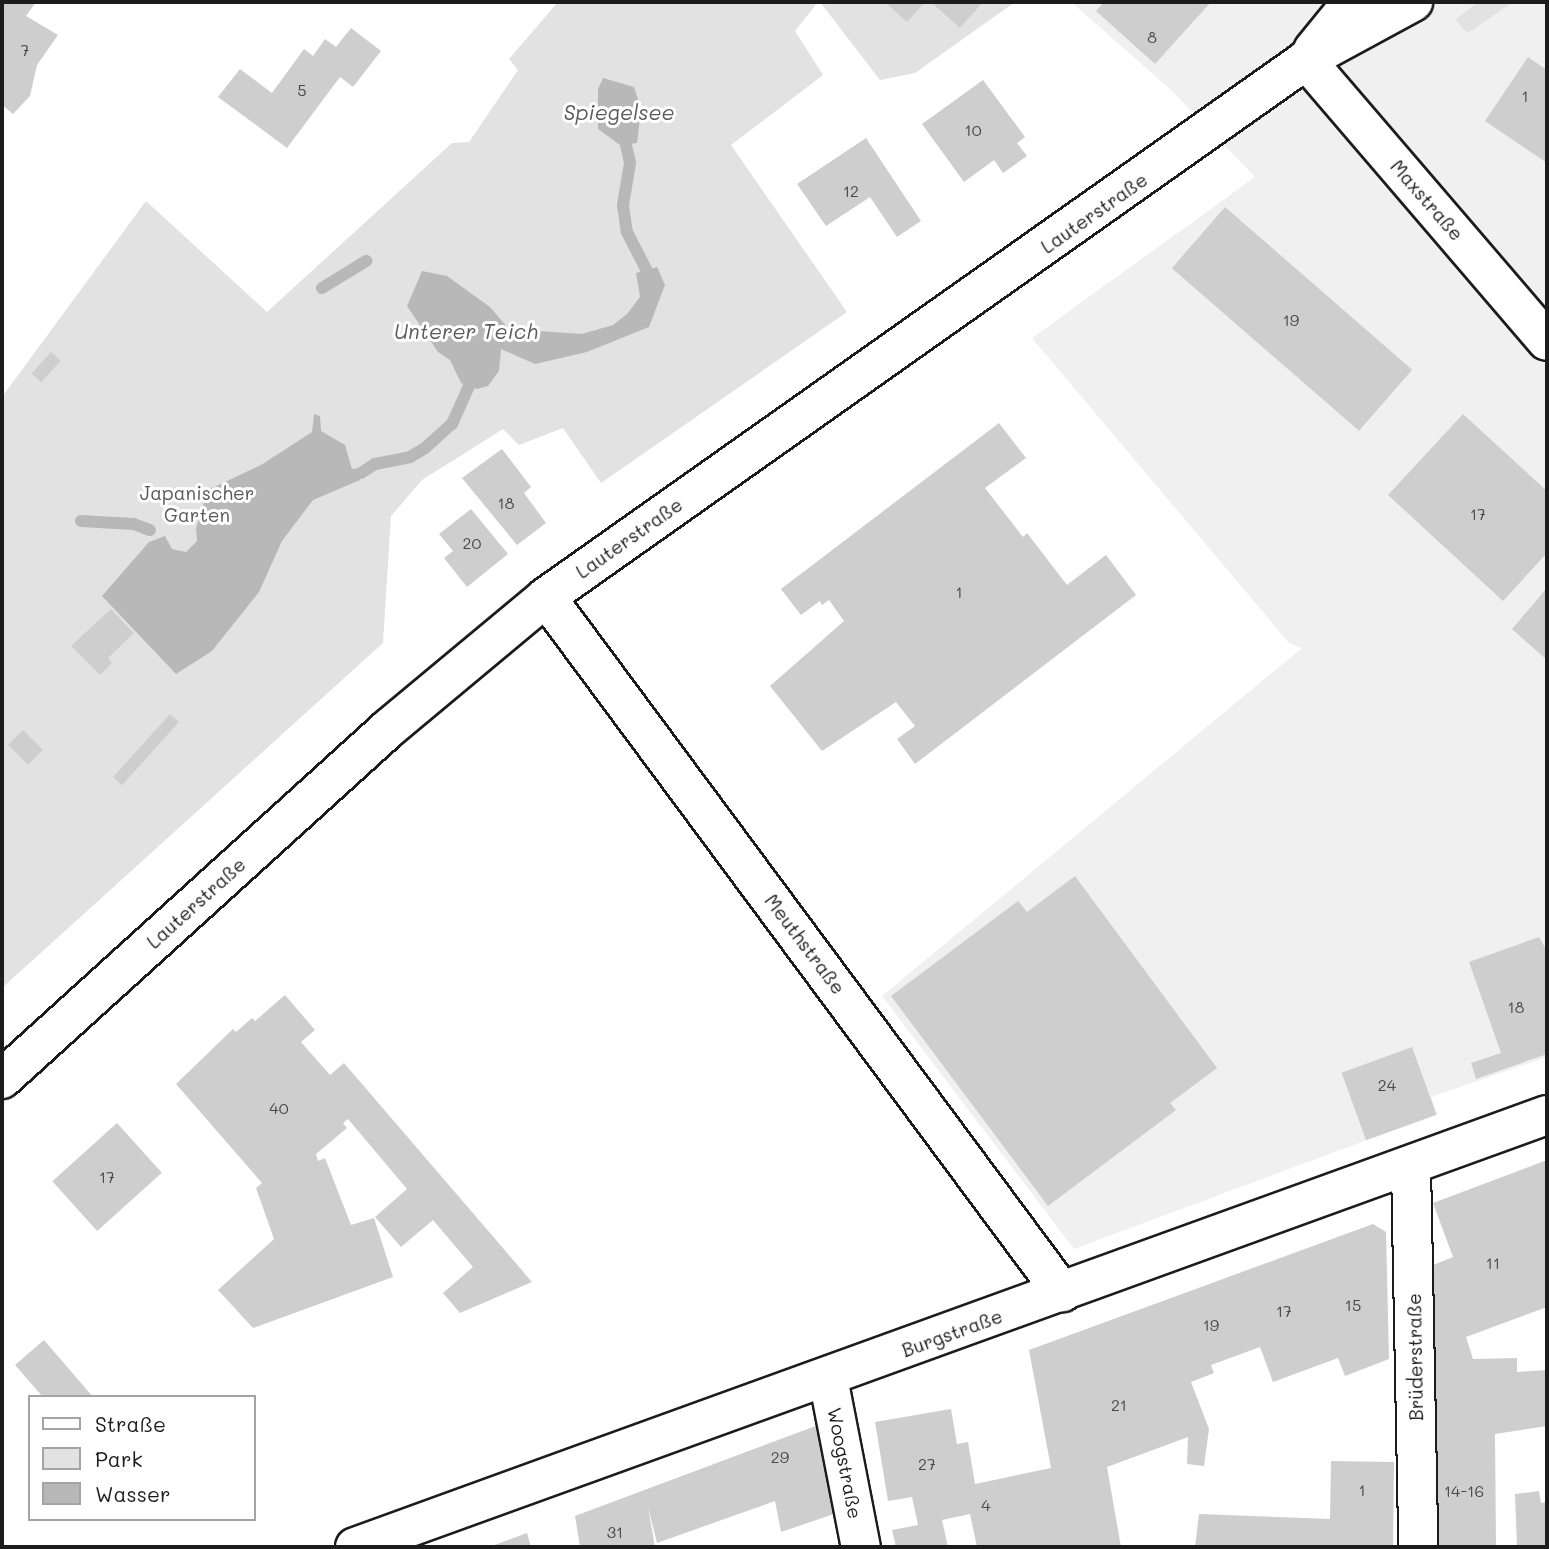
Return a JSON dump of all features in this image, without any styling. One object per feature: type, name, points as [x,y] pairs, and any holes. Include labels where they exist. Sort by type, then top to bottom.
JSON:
[{"type":"street","name":"Lauterstraße","points":[[1306,60],[1352,2]]},
{"type":"street","name":"Lauterstraße","points":[[2,1079],[390,728],[546,597],[1306,60],[1413,2]]},
{"type":"street","name":"Maxstraße","points":[[1306,60],[1547,341]]},
{"type":"street","name":"Meuthstraße","points":[[546,597],[1062,1292]]},
{"type":"street","name":"Burgstraße","points":[[355,1547],[828,1378],[1547,1115]]},
{"type":"street","name":"Brüderstraße","points":[[1411,1166],[1418,1547]]},
{"type":"street","name":"Woogstraße","points":[[828,1378],[861,1547]]},
{"type":"shaded area","points":[[1071,2],[1547,2],[1547,1057],[1431,1097],[1437,1114],[1074,1249],[882,996],[1302,648],[1289,643],[1032,338],[1255,177],[1170,89]]},
{"type":"green space","name":"Japanischer Garten","points":[[558,2],[818,2],[795,31],[823,75],[731,145],[847,312],[601,483],[563,428],[519,445],[503,429],[422,480],[391,516],[383,643],[2,988],[2,397],[146,201],[267,312],[452,143],[469,142],[518,70],[509,59]]},
{"type":"green space","points":[[820,2],[1015,2],[915,73],[880,80]]},
{"type":"green space","points":[[1478,2],[1513,2],[1468,33],[1455,20]]},
{"type":"water","name":"Spiegelsee","points":[[603,78],[634,87],[641,109],[637,143],[620,145],[598,129],[598,89]]},
{"type":"water","name":"Unterer Teich","points":[[657,267],[665,285],[649,327],[587,352],[535,364],[501,349],[499,371],[488,386],[477,389],[461,383],[450,360],[438,352],[407,306],[422,271],[447,276],[490,307],[509,329],[582,334],[613,325],[627,314],[640,297],[636,273]]},
{"type":"water","points":[[314,414],[320,416],[321,431],[345,445],[352,469],[360,468],[360,480],[313,500],[282,541],[259,592],[212,651],[176,674],[102,596],[149,542],[165,536],[172,549],[186,552],[197,541],[196,528],[208,490],[261,465],[312,432]]},
{"type":"building","points":[[2,2],[36,2],[26,16],[58,35],[37,65],[30,96],[13,114],[2,105]]},
{"type":"building","points":[[885,2],[925,2],[907,22]]},
{"type":"building","points":[[931,2],[983,2],[960,28]]},
{"type":"building","points":[[1104,2],[1211,2],[1155,64],[1096,11]]},
{"type":"building","points":[[351,28],[381,51],[353,87],[340,77],[287,148],[218,97],[240,69],[272,93],[304,49],[313,56],[325,39],[336,47]]},
{"type":"building","points":[[1528,57],[1547,70],[1547,163],[1485,121]]},
{"type":"building","points":[[983,80],[1025,137],[1017,143],[1027,156],[1003,173],[994,160],[964,182],[922,124]]},
{"type":"building","points":[[866,138],[921,221],[897,237],[870,197],[826,226],[797,184]]},
{"type":"building","points":[[1225,207],[1412,370],[1359,431],[1172,268]]},
{"type":"building","points":[[51,352],[61,361],[41,382],[32,374]]},
{"type":"building","points":[[1463,414],[1547,491],[1547,553],[1503,601],[1388,495]]},
{"type":"building","points":[[999,423],[1026,458],[985,488],[1023,537],[1027,533],[1067,585],[1106,555],[1136,595],[915,764],[897,739],[915,726],[896,702],[822,751],[770,686],[844,621],[829,600],[822,605],[820,601],[801,615],[781,589]]},
{"type":"building","points":[[502,449],[531,487],[524,493],[546,523],[517,545],[462,478]]},
{"type":"building","points":[[471,509],[508,554],[467,587],[444,558],[453,551],[439,534]]},
{"type":"building","points":[[1547,588],[1547,660],[1512,629]]},
{"type":"building","points":[[111,609],[134,633],[108,658],[112,663],[100,675],[71,646]]},
{"type":"building","points":[[170,714],[179,722],[122,785],[113,777]]},
{"type":"building","points":[[23,730],[43,750],[28,765],[8,745]]},
{"type":"building","points":[[1075,876],[1217,1068],[1170,1103],[1176,1110],[1048,1206],[891,996],[1018,901],[1027,912]]},
{"type":"building","points":[[1539,937],[1547,951],[1547,1054],[1476,1079],[1471,1063],[1501,1053],[1469,962]]},
{"type":"building","points":[[285,995],[315,1030],[301,1042],[330,1075],[344,1063],[532,1282],[460,1313],[443,1293],[473,1267],[433,1220],[401,1247],[375,1217],[407,1189],[348,1119],[343,1123],[347,1128],[316,1154],[318,1161],[325,1158],[351,1225],[374,1218],[393,1277],[253,1328],[218,1290],[274,1239],[256,1188],[262,1183],[176,1084],[233,1029],[236,1032],[252,1018],[255,1021]]},
{"type":"building","points":[[1412,1047],[1437,1115],[1366,1140],[1342,1073]]},
{"type":"building","points":[[117,1123],[162,1173],[97,1231],[52,1181]]},
{"type":"building","points":[[1547,1160],[1547,1307],[1466,1337],[1473,1359],[1517,1358],[1517,1372],[1547,1370],[1547,1426],[1495,1434],[1496,1547],[1433,1547],[1426,1268],[1453,1257],[1433,1203]]},
{"type":"building","points":[[1373,1224],[1386,1232],[1389,1359],[1345,1376],[1338,1358],[1273,1382],[1260,1347],[1211,1365],[1214,1373],[1191,1382],[1209,1429],[1204,1466],[1187,1464],[1188,1437],[1107,1467],[1121,1547],[977,1547],[970,1514],[942,1520],[948,1547],[896,1547],[892,1530],[918,1525],[912,1497],[888,1501],[875,1422],[951,1409],[957,1444],[968,1442],[975,1484],[1051,1468],[1029,1350]]},
{"type":"building","points":[[44,1340],[91,1395],[41,1395],[15,1365]]},
{"type":"building","points":[[821,1424],[837,1513],[781,1532],[775,1501],[657,1543],[648,1507],[655,1547],[580,1547],[575,1516]]},
{"type":"building","points":[[1331,1461],[1394,1462],[1393,1547],[1195,1547],[1199,1514],[1330,1519]]},
{"type":"building","points":[[1539,1491],[1541,1503],[1547,1502],[1547,1547],[1517,1547],[1515,1494]]},
{"type":"building","points":[[527,1533],[531,1547],[489,1547]]},
{"type":"waterway","points":[[626,145],[630,163],[623,205],[627,232],[647,271]]},
{"type":"waterway","points":[[322,288],[366,261]]},
{"type":"waterway","points":[[361,473],[375,464],[410,457],[425,448],[452,424],[469,386]]},
{"type":"waterway","points":[[81,521],[134,524],[150,530]]}]
